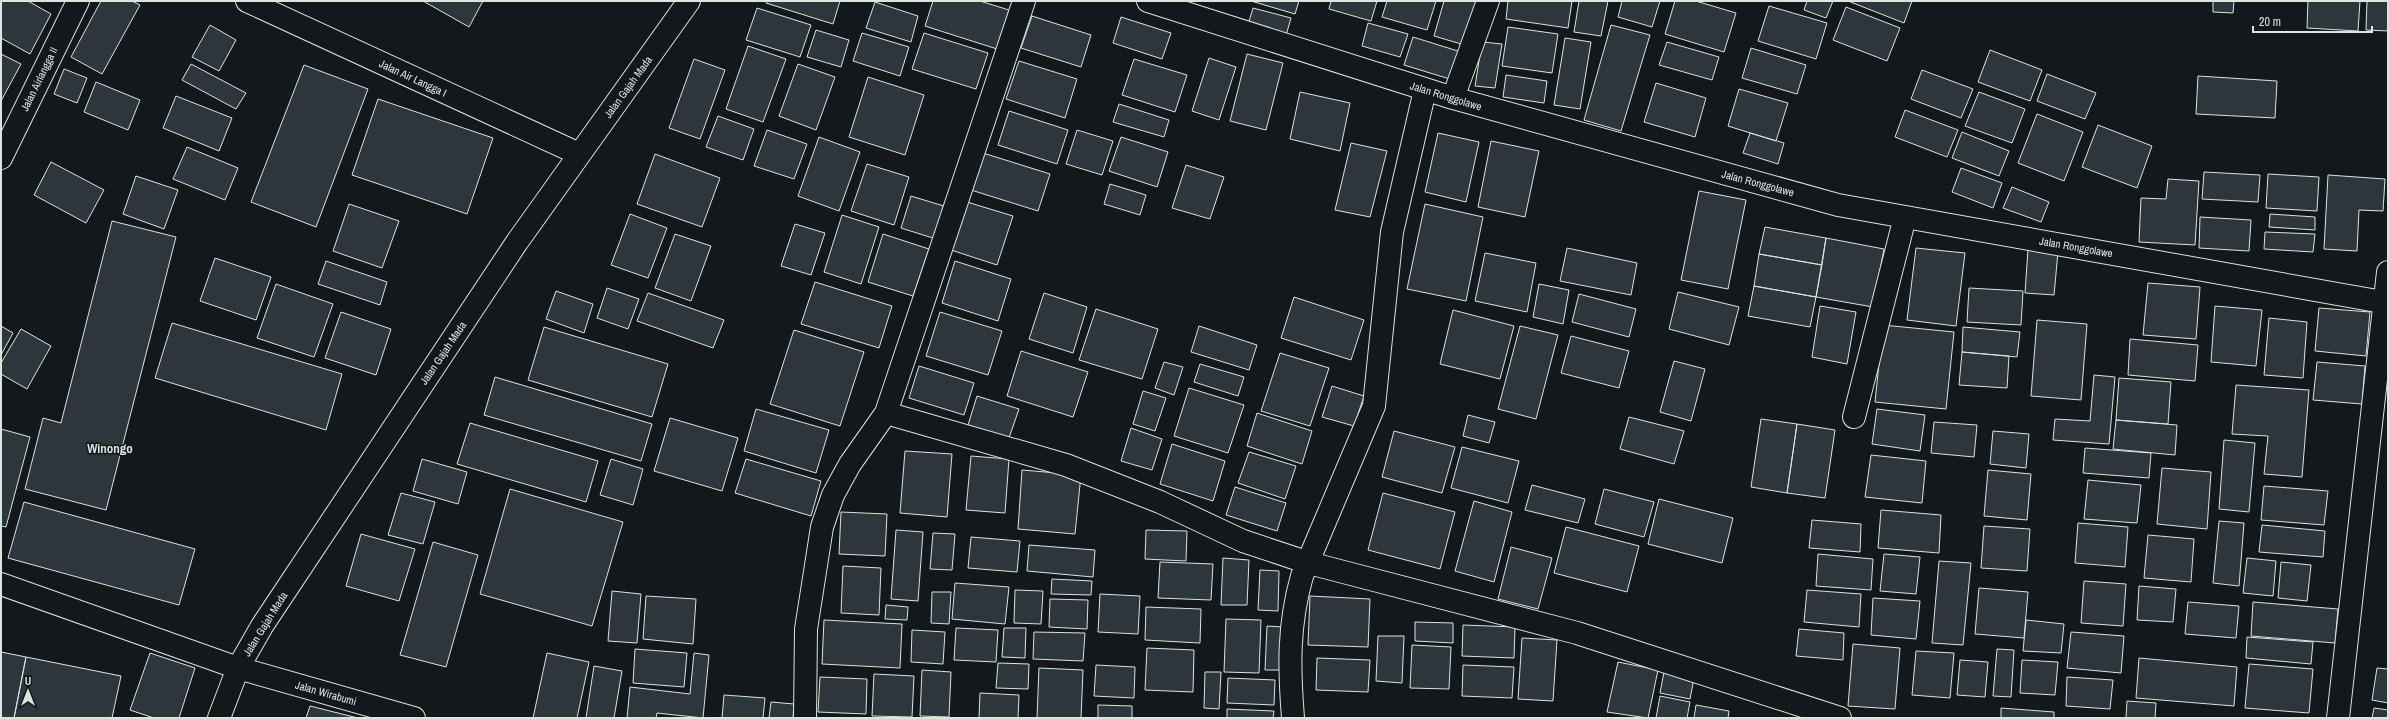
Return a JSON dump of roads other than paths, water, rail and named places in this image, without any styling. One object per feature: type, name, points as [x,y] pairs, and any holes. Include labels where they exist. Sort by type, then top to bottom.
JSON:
[{"type":"street","name":"Jalan Airlangga II","points":[[1,158],[78,1]]},
{"type":"street","name":"Jalan Air Langga I","points":[[246,1],[579,154]]},
{"type":"street","name":"Jalan Gajah Mada","points":[[219,718],[238,668],[262,626],[517,242],[689,1]]},
{"type":"street","points":[[806,718],[806,629],[822,527],[833,495],[850,464],[886,413],[1024,1]]},
{"type":"street","name":"Jalan Ronggolawe","points":[[1148,1],[1425,90],[1838,205],[2386,302]]},
{"type":"street","points":[[1453,98],[1488,1]]},
{"type":"street","points":[[1293,718],[1289,664],[1294,602],[1374,406],[1392,232],[1425,90]]},
{"type":"street","points":[[1854,417],[1905,217]]},
{"type":"street","points":[[2338,718],[2386,302],[2388,272]]},
{"type":"street","points":[[886,413],[1066,465],[1160,502],[1244,540],[1309,563],[1577,633],[1840,718]]},
{"type":"street","name":"Jalan Wirabumi","points":[[1,584],[238,668],[414,718]]},
{"type":"district","name":"Winongo","points":[[110,448]]}]
